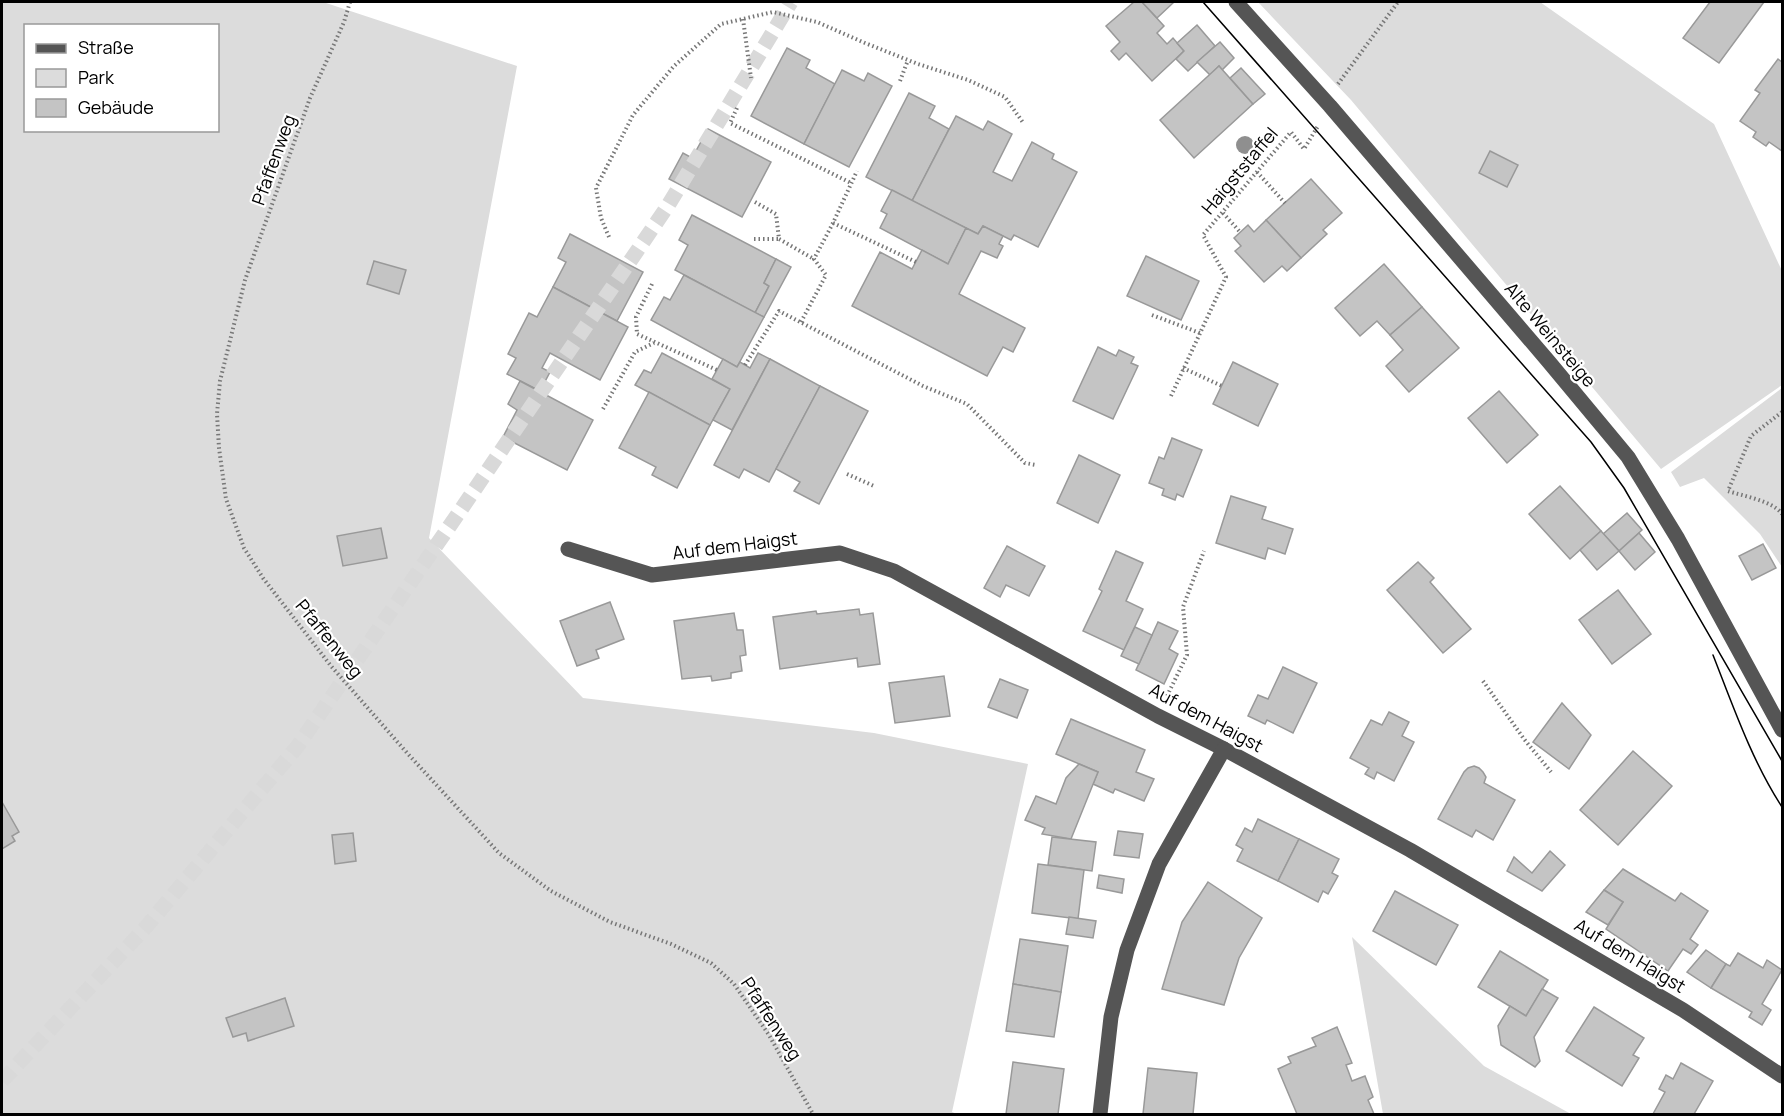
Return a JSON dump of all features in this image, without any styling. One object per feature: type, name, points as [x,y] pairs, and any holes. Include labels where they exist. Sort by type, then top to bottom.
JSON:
[{"type":"street","name":"Alte Weinsteige","points":[[1236,2],[1330,106],[1628,457],[1678,539],[1782,730]]},
{"type":"street","name":"Auf dem Haigst","points":[[568,549],[652,575],[840,553],[894,571],[1158,716],[1224,749],[1410,850],[1683,1010],[1782,1076]]},
{"type":"street","points":[[1100,1114],[1111,1017],[1128,950],[1159,864],[1224,749]]},
{"type":"path","name":"Pfaffenweg","points":[[350,2],[344,22],[310,98],[245,280],[220,381],[217,414],[226,499],[244,548],[263,578],[331,666],[408,754],[500,853],[551,891],[610,922],[671,944],[711,963],[734,984],[769,1035],[813,1114]]},
{"type":"path","points":[[1337,86],[1398,2]]},
{"type":"path","points":[[609,237],[602,218],[596,188],[633,115],[674,66],[721,24],[774,12],[817,22],[908,60],[968,80],[1005,97],[1024,124]]},
{"type":"path","points":[[743,19],[751,78]]},
{"type":"path","points":[[900,81],[908,60]]},
{"type":"path","points":[[737,108],[730,123],[851,183]]},
{"type":"path","name":"Haigststaffel","points":[[1171,396],[1226,278],[1203,235],[1291,132],[1304,149],[1316,129]]},
{"type":"path","points":[[814,258],[833,223],[856,171]]},
{"type":"path","points":[[1257,172],[1285,203]]},
{"type":"path","points":[[754,202],[776,214],[779,239]]},
{"type":"path","points":[[1223,213],[1240,232]]},
{"type":"path","points":[[833,223],[916,262]]},
{"type":"path","points":[[754,239],[779,239],[814,258],[826,275],[801,322]]},
{"type":"path","points":[[652,284],[636,317],[637,334],[717,370]]},
{"type":"path","points":[[745,365],[779,311],[923,386],[967,404],[1025,463],[1036,465]]},
{"type":"path","points":[[1152,315],[1200,333]]},
{"type":"path","points":[[603,409],[635,352],[654,343]]},
{"type":"path","points":[[1184,368],[1221,386]]},
{"type":"path","points":[[1782,412],[1751,436],[1728,491],[1766,503],[1779,509],[1782,514]]},
{"type":"path","points":[[847,474],[874,486]]},
{"type":"path","points":[[1158,716],[1187,655],[1184,607],[1204,551]]},
{"type":"path","points":[[1483,681],[1524,740],[1551,772]]},
{"type":"green space","points":[[2,2],[323,2],[517,66],[429,538],[583,698],[874,733],[1028,764],[952,1112],[957,1114],[2,1114]]},
{"type":"green space","points":[[1258,2],[1540,2],[1714,124],[1782,271],[1782,385],[1661,469],[1351,100]]},
{"type":"green space","points":[[1782,388],[1782,567],[1760,534],[1704,478],[1680,487],[1671,472]]},
{"type":"green space","points":[[1352,937],[1484,1066],[1571,1114],[1383,1114]]},
{"type":"building","points":[[1134,2],[1142,2],[1164,26],[1157,33],[1167,44],[1173,38],[1184,51],[1152,81],[1126,53],[1119,60],[1111,51],[1120,42],[1106,26]]},
{"type":"building","points":[[1142,2],[1174,2],[1157,18]]},
{"type":"building","points":[[1710,2],[1764,2],[1719,63],[1683,38]]},
{"type":"building","points":[[1197,25],[1215,46],[1188,71],[1176,59],[1184,51],[1177,43]]},
{"type":"building","points":[[1220,42],[1234,58],[1222,70],[1219,66],[1210,75],[1197,62]]},
{"type":"building","points":[[787,48],[810,60],[806,68],[835,84],[804,144],[751,116]]},
{"type":"building","points":[[1778,59],[1782,62],[1782,151],[1769,142],[1766,146],[1753,137],[1756,132],[1740,121],[1760,93],[1755,90]]},
{"type":"building","points":[[1219,66],[1253,104],[1194,158],[1160,120]]},
{"type":"building","points":[[1241,68],[1265,94],[1253,104],[1230,78]]},
{"type":"building","points":[[842,70],[864,81],[868,73],[892,86],[849,167],[804,144]]},
{"type":"building","points":[[909,93],[935,106],[929,118],[949,129],[912,201],[866,177]]},
{"type":"building","points":[[956,116],[983,130],[988,121],[1012,134],[993,172],[1012,181],[1032,142],[1054,154],[1052,159],[1077,172],[1038,247],[1014,235],[1011,240],[983,226],[978,234],[912,201]]},
{"type":"building","points":[[708,129],[771,162],[742,217],[669,179],[683,153],[692,158]]},
{"type":"building","points":[[1490,151],[1518,165],[1507,187],[1479,173]]},
{"type":"building","points":[[1311,179],[1342,213],[1323,230],[1327,234],[1301,258],[1266,220]]},
{"type":"building","points":[[892,190],[966,228],[948,264],[880,228],[887,214],[881,211]]},
{"type":"building","points":[[692,215],[776,259],[764,283],[769,286],[755,313],[675,270],[688,245],[679,240]]},
{"type":"building","points":[[1266,220],[1301,258],[1287,271],[1282,266],[1264,282],[1235,251],[1241,246],[1234,238],[1248,225],[1254,232]]},
{"type":"building","points":[[983,226],[1003,236],[999,244],[1003,246],[997,258],[981,251],[959,294],[1025,328],[1013,352],[1003,347],[987,376],[852,306],[880,252],[912,269],[922,250],[948,264],[966,228],[978,234]]},
{"type":"building","points":[[570,234],[643,272],[617,321],[553,287],[566,262],[558,258]]},
{"type":"building","points":[[1146,256],[1199,281],[1181,320],[1127,296]]},
{"type":"building","points":[[776,259],[791,267],[764,317],[755,313],[769,286],[764,283]]},
{"type":"building","points":[[374,261],[406,270],[399,294],[367,284]]},
{"type":"building","points":[[1384,264],[1422,307],[1390,335],[1377,321],[1360,336],[1335,308]]},
{"type":"building","points":[[684,275],[764,317],[737,367],[651,320],[664,297],[670,300]]},
{"type":"building","points":[[553,287],[628,327],[600,380],[550,353],[542,368],[550,372],[540,391],[507,374],[516,358],[508,354],[529,313],[537,317]]},
{"type":"building","points":[[1422,307],[1459,348],[1409,392],[1386,366],[1403,350],[1390,335]]},
{"type":"building","points":[[1098,347],[1116,356],[1119,350],[1134,357],[1131,363],[1138,366],[1113,419],[1073,401]]},
{"type":"building","points":[[662,353],[730,389],[710,425],[635,385],[644,370],[651,373]]},
{"type":"building","points":[[758,353],[770,359],[732,430],[713,420],[730,389],[712,379],[723,359],[737,367],[740,362],[750,368]]},
{"type":"building","points":[[770,359],[820,386],[769,482],[744,469],[739,478],[714,465]]},
{"type":"building","points":[[1233,362],[1278,384],[1258,426],[1213,404]]},
{"type":"building","points":[[520,381],[593,420],[567,470],[503,437],[517,410],[508,404]]},
{"type":"building","points":[[820,386],[868,411],[819,504],[794,491],[800,482],[776,469]]},
{"type":"building","points":[[1499,391],[1538,435],[1507,463],[1468,418]]},
{"type":"building","points":[[649,392],[710,425],[677,488],[652,475],[656,467],[619,448]]},
{"type":"building","points":[[1172,438],[1202,450],[1183,497],[1177,494],[1175,500],[1162,495],[1164,489],[1149,483],[1159,457],[1164,459]]},
{"type":"building","points":[[1079,455],[1120,475],[1098,523],[1057,503]]},
{"type":"building","points":[[1560,486],[1601,531],[1570,559],[1529,514]]},
{"type":"building","points":[[1231,496],[1266,507],[1262,519],[1293,529],[1285,554],[1268,548],[1265,559],[1216,543]]},
{"type":"building","points":[[1627,513],[1642,530],[1619,551],[1603,534]]},
{"type":"building","points":[[381,528],[387,558],[343,566],[337,536]]},
{"type":"building","points":[[1601,531],[1619,551],[1597,570],[1580,550]]},
{"type":"building","points":[[1639,533],[1655,552],[1635,570],[1619,551]]},
{"type":"building","points":[[1763,544],[1776,568],[1752,580],[1739,556]]},
{"type":"building","points":[[1007,546],[1045,566],[1029,596],[1006,585],[1000,597],[984,588]]},
{"type":"building","points":[[1116,551],[1143,563],[1126,601],[1143,609],[1124,650],[1083,631],[1102,591],[1099,589]]},
{"type":"building","points":[[1418,562],[1434,578],[1430,582],[1471,629],[1443,653],[1387,590]]},
{"type":"building","points":[[1618,590],[1651,634],[1612,664],[1579,620]]},
{"type":"building","points":[[610,602],[624,639],[596,650],[599,658],[577,666],[560,621]]},
{"type":"building","points":[[859,609],[860,615],[873,613],[880,664],[858,667],[857,658],[780,669],[773,617],[816,611],[817,614]]},
{"type":"building","points":[[734,613],[737,630],[743,630],[746,655],[740,656],[742,671],[731,673],[731,678],[712,681],[711,676],[682,679],[674,621]]},
{"type":"building","points":[[1158,622],[1178,631],[1169,649],[1178,654],[1164,684],[1136,670]]},
{"type":"building","points":[[1135,627],[1152,635],[1139,664],[1121,656]]},
{"type":"building","points":[[1283,667],[1317,683],[1293,733],[1267,720],[1265,724],[1248,716],[1258,695],[1268,699]]},
{"type":"building","points":[[944,676],[950,716],[895,723],[889,683]]},
{"type":"building","points":[[1000,679],[1028,690],[1017,718],[988,707]]},
{"type":"building","points":[[1562,703],[1591,735],[1569,769],[1533,742]]},
{"type":"building","points":[[1389,712],[1409,722],[1402,736],[1414,742],[1394,781],[1377,772],[1374,779],[1365,774],[1369,768],[1350,758],[1371,720],[1382,725]]},
{"type":"building","points":[[1071,719],[1145,750],[1136,772],[1154,779],[1144,801],[1115,789],[1113,793],[1093,784],[1098,772],[1056,754]]},
{"type":"building","points":[[1633,751],[1672,786],[1618,845],[1580,810]]},
{"type":"building","points":[[1079,764],[1098,772],[1071,839],[1042,834],[1045,828],[1025,820],[1036,796],[1056,804],[1066,778]]},
{"type":"building","points":[[1474,766],[1479,768],[1486,777],[1484,783],[1515,800],[1493,840],[1476,830],[1472,837],[1438,819],[1464,772]]},
{"type":"building","points":[[2,802],[19,832],[12,836],[15,841],[2,849]]},
{"type":"building","points":[[1258,819],[1299,839],[1278,881],[1237,861],[1243,849],[1236,845],[1245,828],[1252,832]]},
{"type":"building","points":[[1118,831],[1143,834],[1139,858],[1114,855]]},
{"type":"building","points":[[353,833],[356,861],[335,864],[332,835]]},
{"type":"building","points":[[1052,837],[1096,842],[1092,871],[1048,865]]},
{"type":"building","points":[[1299,839],[1339,859],[1332,873],[1338,876],[1328,894],[1323,891],[1318,902],[1278,881]]},
{"type":"building","points":[[1550,851],[1565,865],[1542,891],[1507,871],[1514,857],[1532,873]]},
{"type":"building","points":[[1038,864],[1084,870],[1078,919],[1032,913]]},
{"type":"building","points":[[1623,869],[1675,901],[1681,893],[1708,911],[1690,939],[1698,945],[1691,954],[1683,949],[1668,971],[1606,929],[1623,902],[1604,890]]},
{"type":"building","points":[[1099,875],[1124,879],[1122,893],[1097,888]]},
{"type":"building","points":[[1208,882],[1262,918],[1239,958],[1224,1005],[1162,989],[1182,922]]},
{"type":"building","points":[[1604,890],[1623,902],[1608,925],[1586,912]]},
{"type":"building","points":[[1395,891],[1458,925],[1436,965],[1373,931]]},
{"type":"building","points":[[1069,917],[1096,921],[1093,938],[1066,934]]},
{"type":"building","points":[[1020,939],[1068,946],[1061,992],[1013,984]]},
{"type":"building","points":[[1706,950],[1726,964],[1711,988],[1687,972]]},
{"type":"building","points":[[1500,951],[1548,980],[1526,1016],[1478,987]]},
{"type":"building","points":[[1738,953],[1763,968],[1767,960],[1782,970],[1762,1004],[1771,1010],[1762,1025],[1749,1017],[1752,1012],[1711,988],[1726,964],[1730,966]]},
{"type":"building","points":[[1013,984],[1061,992],[1054,1037],[1006,1031]]},
{"type":"building","points":[[1542,989],[1558,998],[1534,1037],[1540,1061],[1535,1067],[1501,1045],[1498,1026],[1510,1006],[1526,1016]]},
{"type":"building","points":[[285,998],[294,1026],[248,1041],[246,1033],[233,1037],[226,1018]]},
{"type":"building","points":[[1594,1007],[1644,1038],[1633,1055],[1639,1058],[1622,1086],[1566,1051]]},
{"type":"building","points":[[1337,1027],[1352,1063],[1346,1065],[1352,1081],[1365,1076],[1373,1097],[1368,1100],[1374,1114],[1297,1114],[1278,1069],[1291,1063],[1288,1057],[1316,1046],[1312,1038]]},
{"type":"building","points":[[1013,1062],[1064,1069],[1058,1114],[1006,1114]]},
{"type":"building","points":[[1681,1063],[1713,1081],[1694,1114],[1653,1114],[1665,1092],[1659,1089],[1666,1075],[1673,1079]]},
{"type":"building","points":[[1148,1068],[1197,1073],[1193,1114],[1143,1114]]},
{"type":"tunnel","points":[[2,1081],[146,927],[297,747],[669,204],[791,2]]},
{"type":"tram line","points":[[1203,2],[1591,442],[1624,488],[1782,761]]},
{"type":"tram line","points":[[1713,655],[1752,752],[1782,807]]}]
